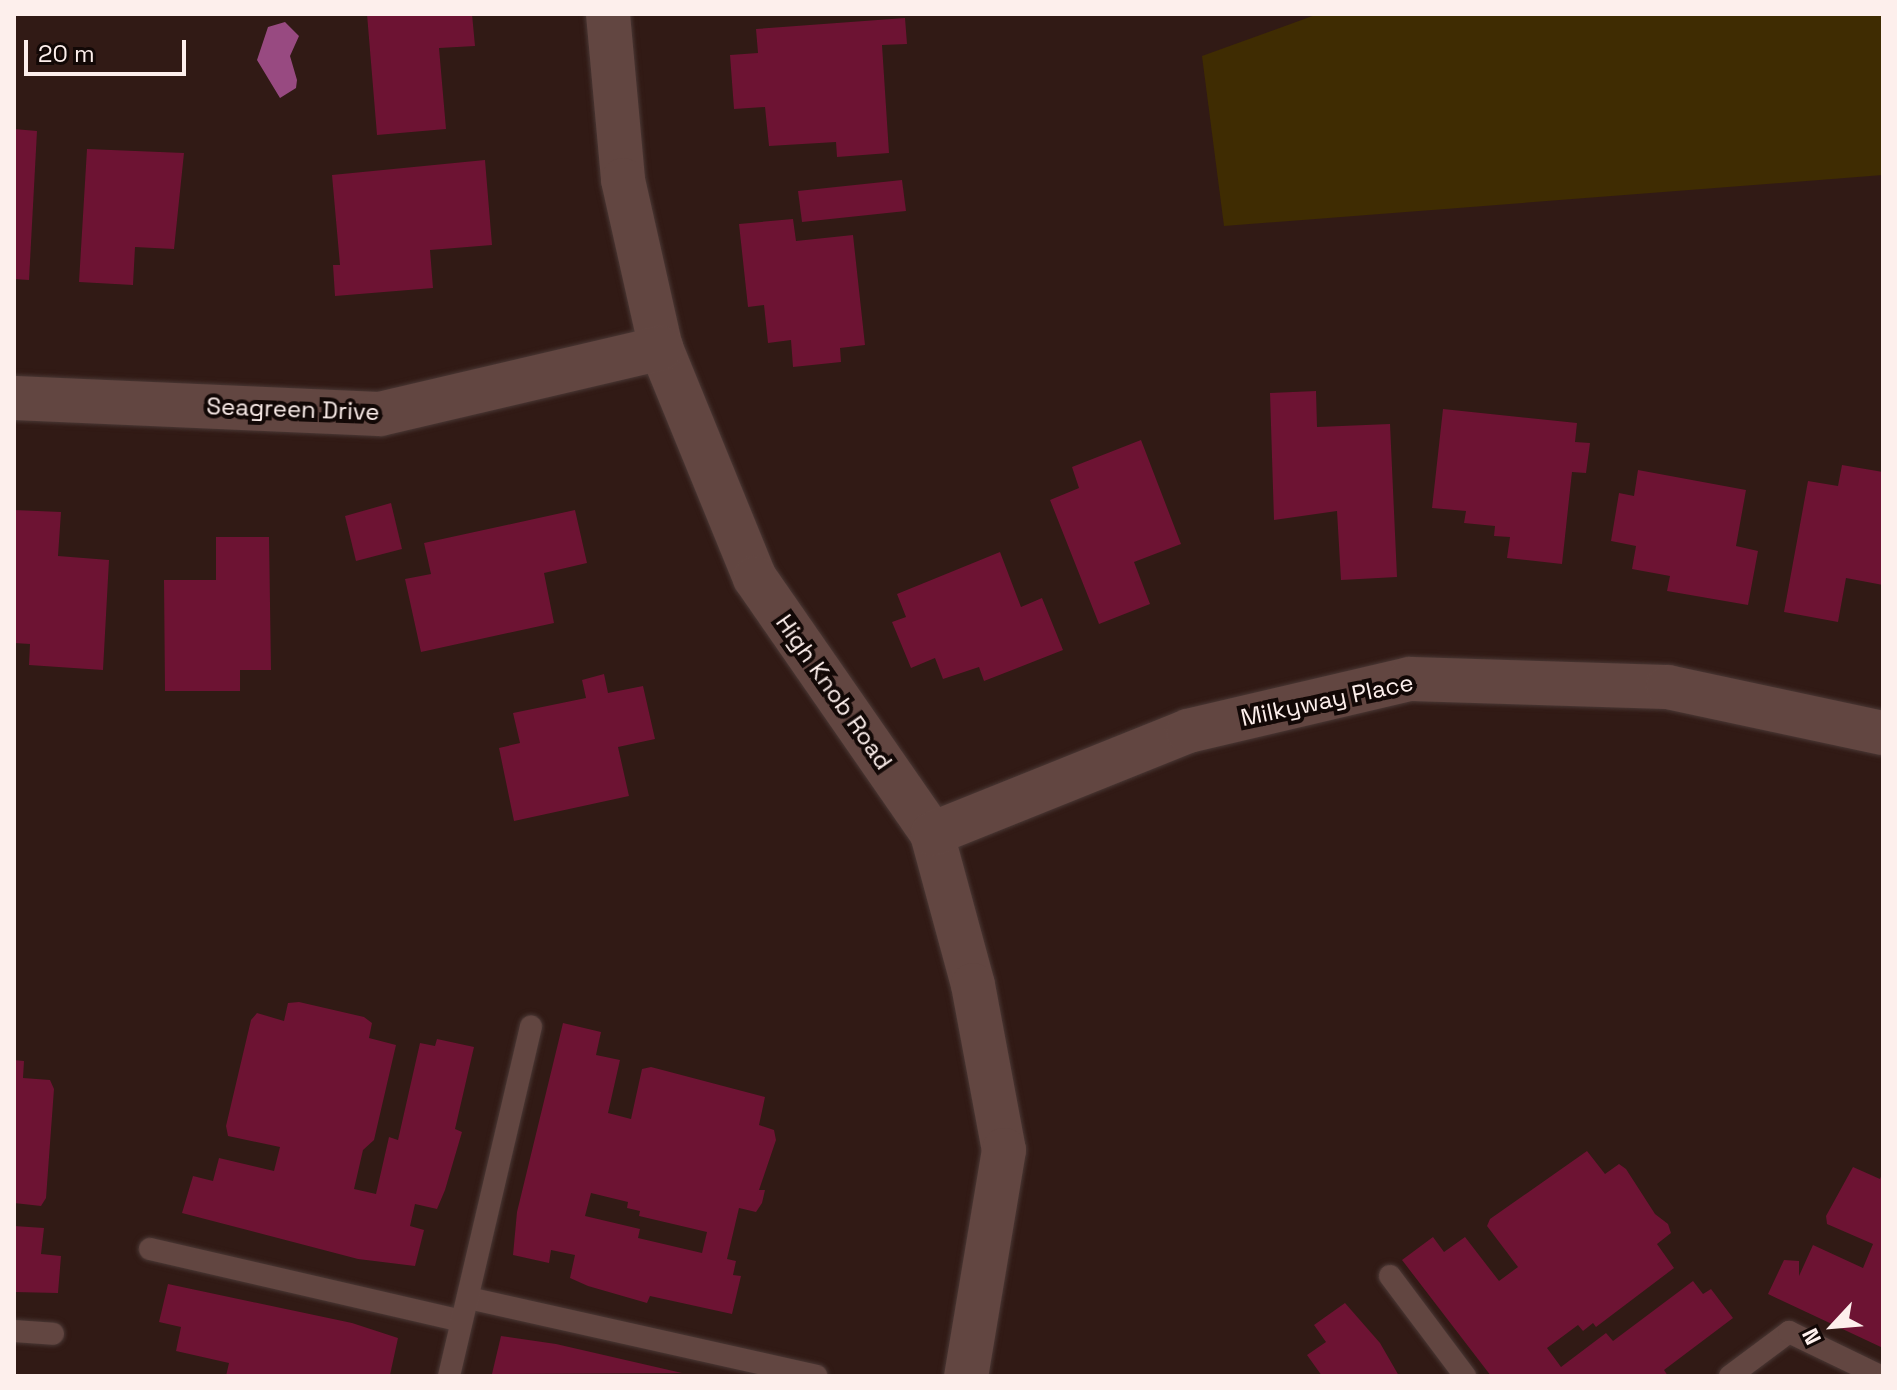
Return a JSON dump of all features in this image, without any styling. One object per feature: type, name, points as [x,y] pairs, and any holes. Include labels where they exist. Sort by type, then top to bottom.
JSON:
[{"type":"street","name":"High Knob Road","points":[[608,14],[623,180],[661,348],[755,578],[932,834],[973,985],[1004,1150],[966,1376]]},
{"type":"street","name":"Seagreen Drive","points":[[14,398],[380,414],[661,348]]},
{"type":"street","name":"Milkyway Place","points":[[932,834],[1188,731],[1410,679],[1668,687],[1883,733]]},
{"type":"lane","points":[[449,1376],[531,1026]]},
{"type":"lane","points":[[150,1249],[461,1321]]},
{"type":"lane","points":[[1390,1276],[1465,1376]]},
{"type":"lane","points":[[468,1298],[816,1376]]},
{"type":"lane","points":[[14,1331],[53,1334]]},
{"type":"lane","points":[[1730,1376],[1789,1332],[1880,1376]]},
{"type":"shaded area","points":[[1318,14],[1883,14],[1883,175],[1224,226],[1202,56]]},
{"type":"shaded area","points":[[285,22],[299,36],[290,56],[297,80],[296,88],[280,98],[257,60],[268,27]]},
{"type":"building","points":[[367,14],[472,14],[475,46],[439,48],[446,129],[377,135]]},
{"type":"building","points":[[905,18],[907,44],[882,45],[889,153],[837,157],[836,142],[769,146],[765,107],[734,109],[730,55],[758,53],[756,29]]},
{"type":"building","points":[[14,129],[37,131],[29,280],[14,279]]},
{"type":"building","points":[[87,149],[184,153],[174,249],[135,247],[133,285],[79,282]]},
{"type":"building","points":[[485,160],[492,245],[430,250],[433,288],[335,296],[333,265],[340,265],[332,175]]},
{"type":"building","points":[[902,180],[906,211],[802,222],[798,191]]},
{"type":"building","points":[[793,219],[796,241],[853,235],[865,345],[840,348],[841,362],[793,367],[791,340],[768,343],[764,305],[748,307],[739,224]]},
{"type":"building","points":[[1316,391],[1317,427],[1390,424],[1397,577],[1341,580],[1337,511],[1274,520],[1270,393]]},
{"type":"building","points":[[1443,409],[1577,423],[1575,442],[1590,443],[1586,473],[1572,472],[1562,564],[1507,558],[1510,537],[1494,536],[1495,526],[1464,523],[1466,511],[1432,508]]},
{"type":"building","points":[[1141,440],[1181,544],[1134,562],[1150,604],[1099,624],[1050,500],[1079,488],[1072,467]]},
{"type":"building","points":[[1842,465],[1883,472],[1883,585],[1846,578],[1838,622],[1784,612],[1808,481],[1838,486]]},
{"type":"building","points":[[1638,470],[1746,490],[1736,546],[1758,551],[1748,605],[1667,591],[1670,576],[1632,569],[1636,546],[1611,541],[1619,493],[1634,496]]},
{"type":"building","points":[[391,503],[402,549],[356,561],[345,516]]},
{"type":"building","points":[[14,510],[61,512],[58,556],[109,560],[103,670],[29,665],[30,644],[14,643]]},
{"type":"building","points":[[575,510],[587,563],[544,573],[554,623],[421,652],[405,579],[431,574],[424,543]]},
{"type":"building","points":[[216,537],[269,537],[271,670],[240,670],[240,691],[165,691],[164,580],[216,580]]},
{"type":"building","points":[[1000,552],[1021,607],[1042,598],[1063,650],[984,681],[979,667],[943,679],[935,658],[911,668],[892,622],[906,617],[897,594]]},
{"type":"building","points":[[604,674],[608,693],[643,686],[655,739],[618,747],[629,796],[514,821],[499,748],[520,743],[513,713],[586,698],[582,680]]},
{"type":"building","points":[[299,1002],[364,1017],[372,1023],[369,1038],[396,1045],[374,1140],[363,1150],[354,1189],[376,1194],[389,1137],[398,1140],[420,1043],[435,1046],[437,1039],[474,1047],[455,1129],[462,1132],[445,1190],[437,1209],[415,1204],[410,1226],[424,1230],[415,1266],[358,1259],[182,1213],[193,1176],[213,1181],[219,1158],[274,1171],[280,1147],[228,1136],[226,1126],[251,1020],[257,1013],[284,1021],[288,1003]]},
{"type":"building","points":[[563,1023],[601,1032],[596,1055],[620,1060],[608,1113],[631,1119],[642,1069],[651,1067],[765,1097],[759,1125],[774,1130],[776,1140],[759,1190],[765,1190],[762,1203],[756,1212],[739,1208],[727,1259],[736,1261],[733,1275],[741,1276],[732,1314],[650,1296],[647,1303],[588,1286],[570,1278],[575,1255],[551,1250],[549,1263],[513,1255],[517,1212]],"holes":[[[591,1193],[628,1202],[627,1208],[640,1211],[639,1216],[707,1232],[702,1253],[638,1238],[640,1229],[585,1216]]]},
{"type":"building","points":[[14,1060],[24,1061],[23,1078],[50,1080],[54,1089],[46,1198],[41,1206],[14,1203]]},
{"type":"building","points":[[1587,1151],[1605,1174],[1619,1164],[1626,1169],[1655,1214],[1668,1224],[1671,1233],[1657,1244],[1674,1268],[1596,1327],[1593,1323],[1583,1331],[1578,1325],[1547,1348],[1561,1367],[1606,1333],[1613,1341],[1693,1281],[1703,1294],[1711,1289],[1733,1318],[1664,1370],[1668,1376],[1491,1376],[1402,1260],[1433,1237],[1444,1252],[1465,1237],[1499,1281],[1518,1267],[1487,1226],[1490,1219]]},
{"type":"building","points":[[1853,1167],[1880,1179],[1883,1171],[1883,1348],[1768,1294],[1784,1260],[1799,1261],[1799,1276],[1813,1245],[1863,1268],[1873,1244],[1827,1224],[1826,1216]]},
{"type":"building","points":[[14,1226],[44,1228],[41,1254],[61,1256],[58,1293],[14,1292]]},
{"type":"building","points":[[168,1284],[352,1323],[398,1338],[390,1375],[226,1376],[229,1363],[176,1351],[181,1327],[159,1322]]},
{"type":"building","points":[[1345,1303],[1380,1343],[1399,1376],[1322,1376],[1307,1355],[1326,1342],[1314,1325]]},
{"type":"building","points":[[501,1336],[556,1344],[682,1373],[492,1374]]}]
